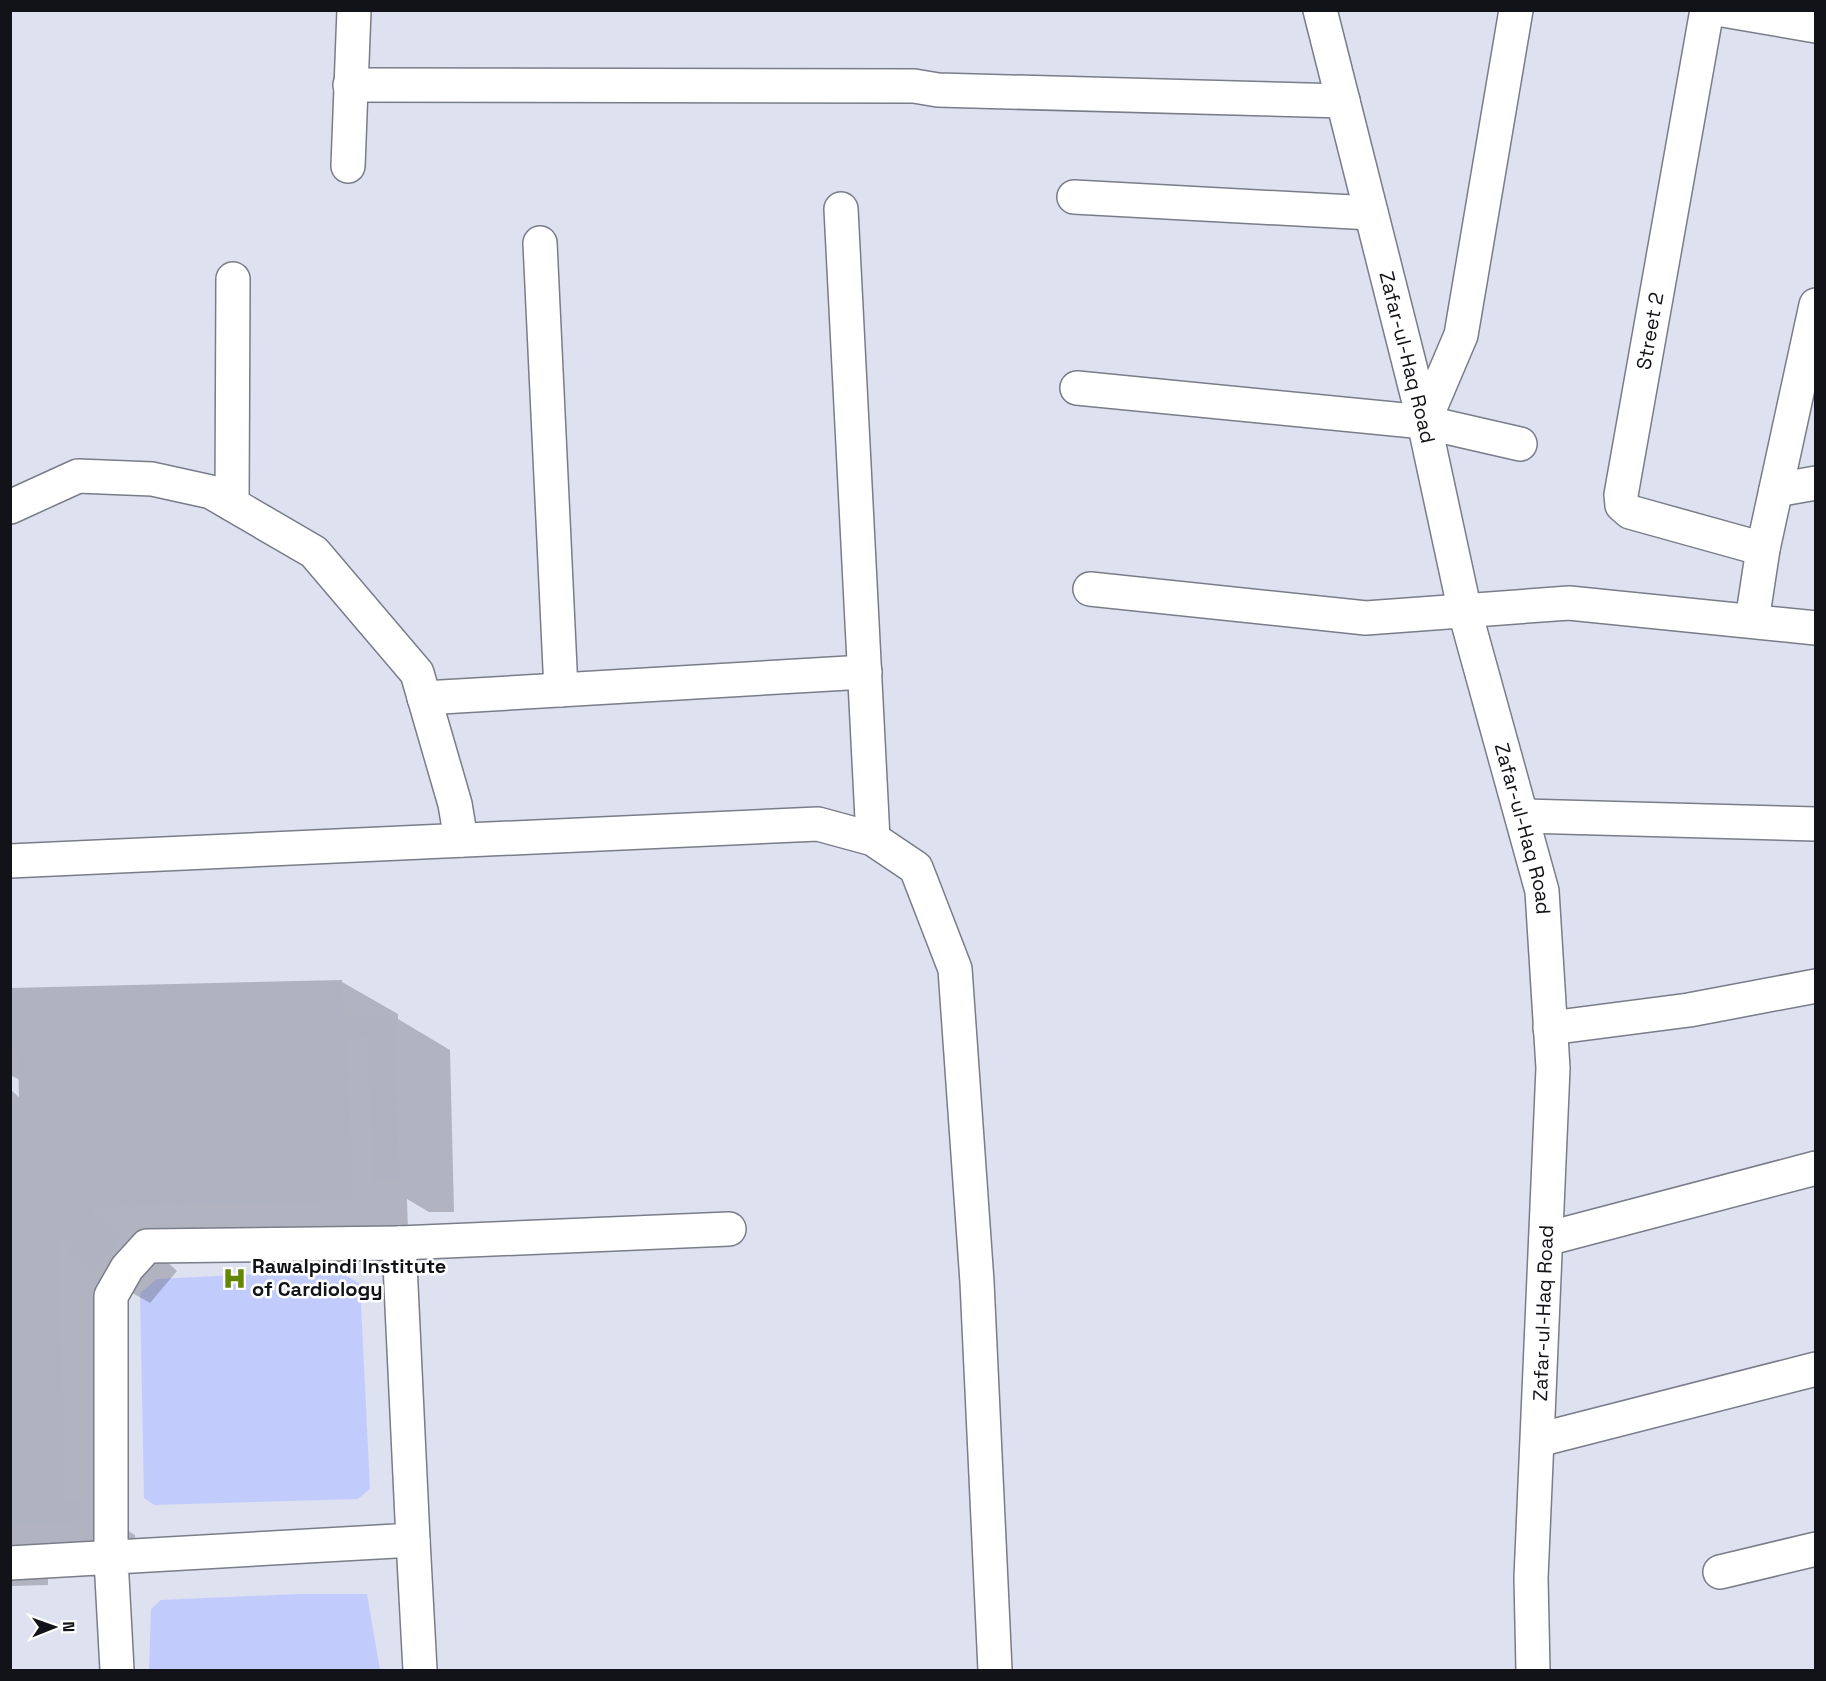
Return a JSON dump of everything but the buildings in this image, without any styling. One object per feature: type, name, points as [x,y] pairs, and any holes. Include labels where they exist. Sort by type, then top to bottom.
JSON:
[{"type":"street","points":[[348,166],[354,10]]},
{"type":"street","name":"Zafar-ul-Haq Road","points":[[1320,10],[1424,422],[1465,612],[1542,891],[1552,1068],[1531,1578],[1533,1671]]},
{"type":"street","points":[[1424,422],[1461,335],[1516,10]]},
{"type":"street","name":"Street 2","points":[[1707,10],[1623,484],[1622,505],[1630,512],[1763,549]]},
{"type":"street","points":[[1723,10],[1815,26]]},
{"type":"street","points":[[350,85],[914,86],[950,90],[1343,101]]},
{"type":"street","points":[[1074,197],[1371,213]]},
{"type":"street","points":[[841,209],[873,838]]},
{"type":"street","points":[[540,243],[561,690]]},
{"type":"street","points":[[232,504],[233,279]]},
{"type":"street","points":[[1752,621],[1763,549],[1815,305]]},
{"type":"street","points":[[1077,388],[1424,422],[1520,444]]},
{"type":"street","points":[[10,507],[78,476],[152,479],[211,492],[314,552],[417,674],[455,804],[461,840]]},
{"type":"street","points":[[1776,490],[1815,483]]},
{"type":"street","points":[[1090,589],[1366,618],[1465,612],[1529,604],[1569,603],[1815,628]]},
{"type":"street","points":[[424,698],[865,672]]},
{"type":"street","points":[[1522,816],[1815,824]]},
{"type":"street","points":[[10,861],[818,824],[873,838],[916,868],[955,969],[977,1282],[995,1671]]},
{"type":"street","points":[[1550,1028],[1689,1010],[1815,986]]},
{"type":"street","points":[[1546,1239],[1815,1168]]},
{"type":"street","points":[[117,1671],[111,1559],[111,1296],[127,1268],[147,1246],[399,1243],[729,1229]]},
{"type":"street","points":[[399,1243],[420,1671]]},
{"type":"street","points":[[1538,1440],[1815,1369]]},
{"type":"street","points":[[10,1563],[413,1540]]},
{"type":"street","points":[[1720,1572],[1815,1549]]},
{"type":"shaded area","points":[[337,1270],[360,1284],[370,1489],[358,1499],[154,1505],[144,1498],[140,1293],[157,1279]]},
{"type":"shaded area","points":[[298,1594],[367,1594],[380,1670],[149,1670],[151,1609],[161,1600]]},
{"type":"place","name":"Rawalpindi Institute of Cardiology","points":[[234,1278]]}]
